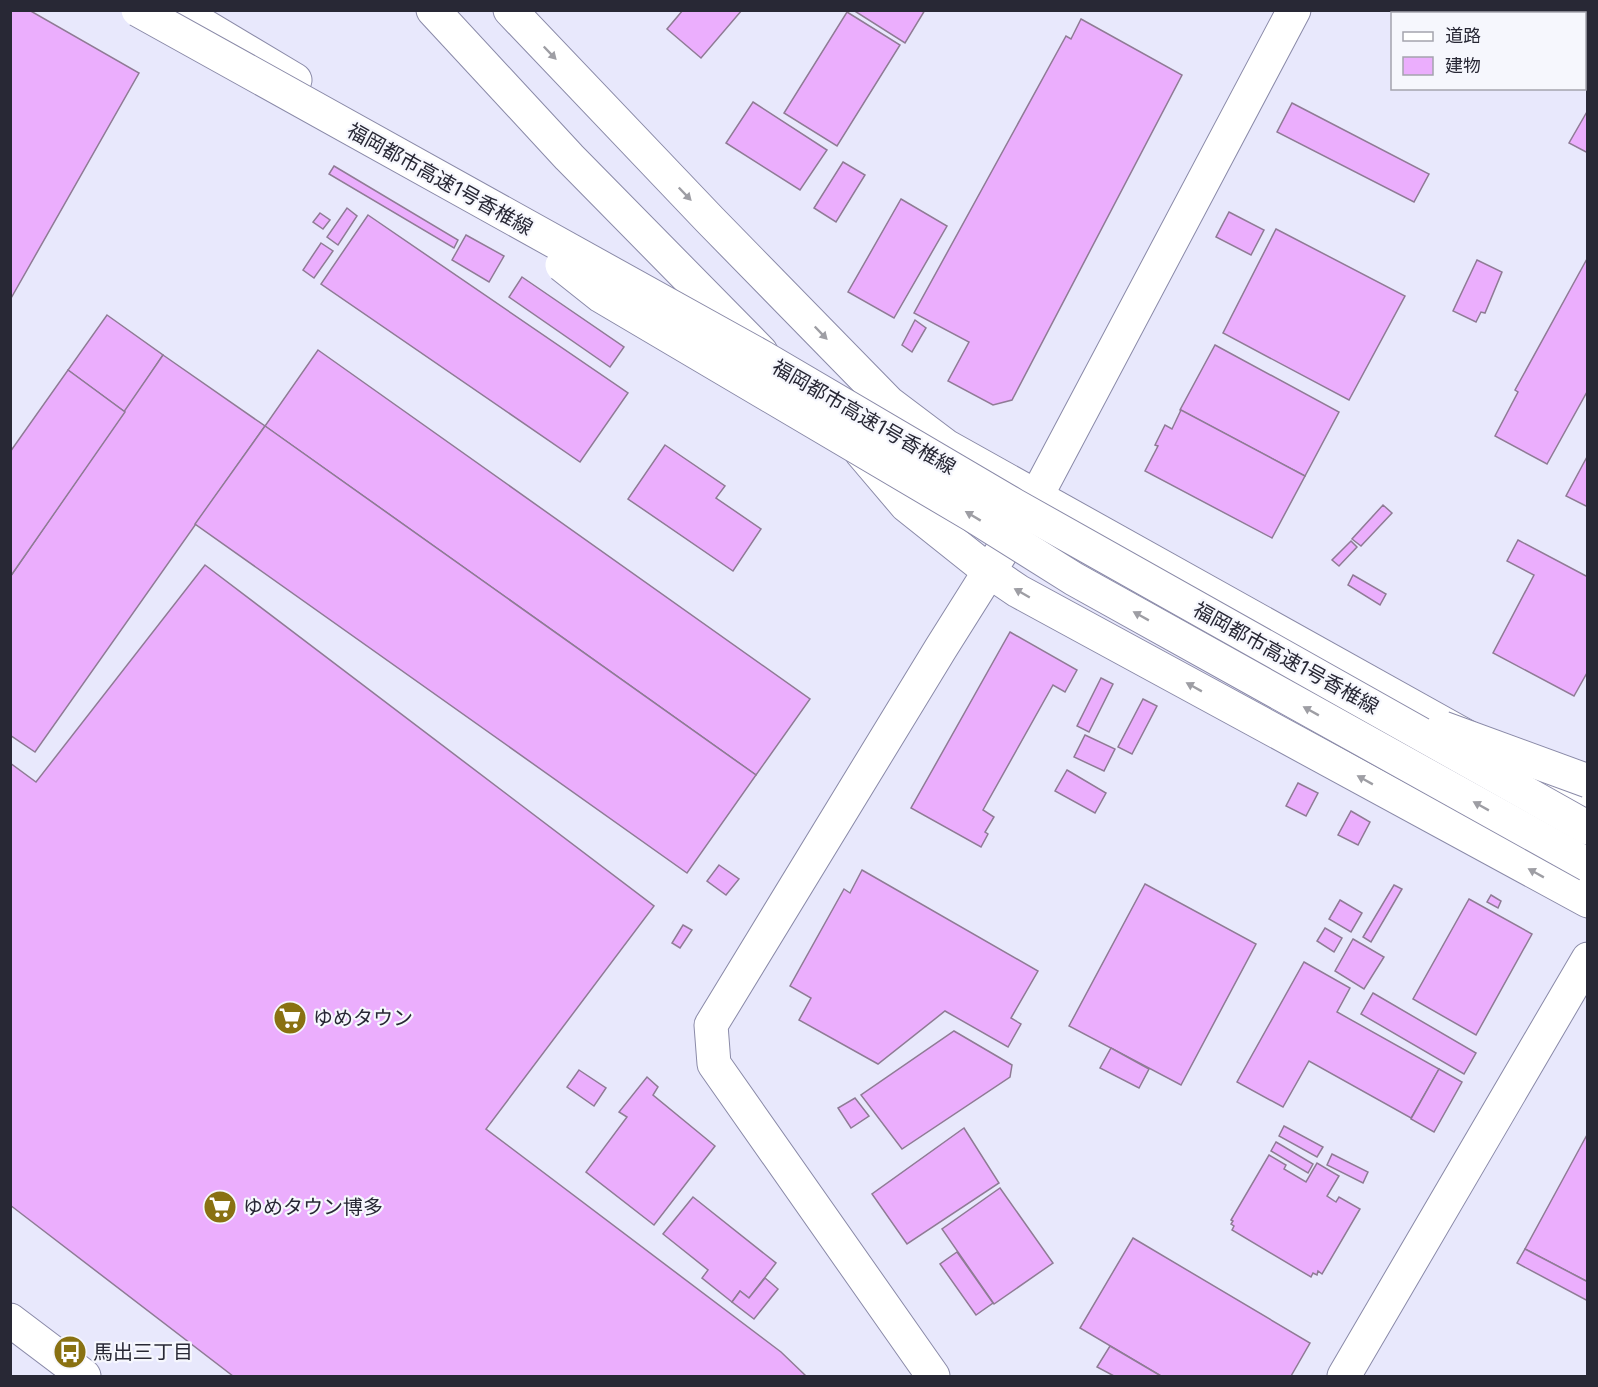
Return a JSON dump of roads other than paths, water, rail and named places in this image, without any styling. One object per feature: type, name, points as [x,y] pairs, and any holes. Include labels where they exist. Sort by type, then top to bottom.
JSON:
[{"type":"main road","name":"福岡都市高速1号香椎線","points":[[138,10],[764,358],[1014,505],[1587,828]]},
{"type":"main road","name":"福岡都市高速1号香椎線","points":[[178,10],[359,118],[503,197],[777,354],[1018,498],[1587,816]]},
{"type":"main road","points":[[433,10],[578,166],[864,456],[906,505],[990,572],[1038,602],[1587,901]]},
{"type":"main road","points":[[510,10],[710,220],[889,403],[946,446],[1587,804]]},
{"type":"main road","points":[[933,1377],[714,1064],[711,1025],[1036,497],[1294,10]]},
{"type":"main road","points":[[493,209],[601,296],[972,515],[1074,579],[1587,865]]},
{"type":"main road","points":[[1402,713],[1587,781]]},
{"type":"main road","points":[[1344,1377],[1587,959]]},
{"type":"main road","points":[[10,1320],[84,1377]]},
{"type":"place","name":"ゆめタウン","points":[[290,1018]]},
{"type":"place","name":"ゆめタウン博多","points":[[220,1207]]},
{"type":"place","name":"馬出三丁目","points":[[70,1352]]}]
